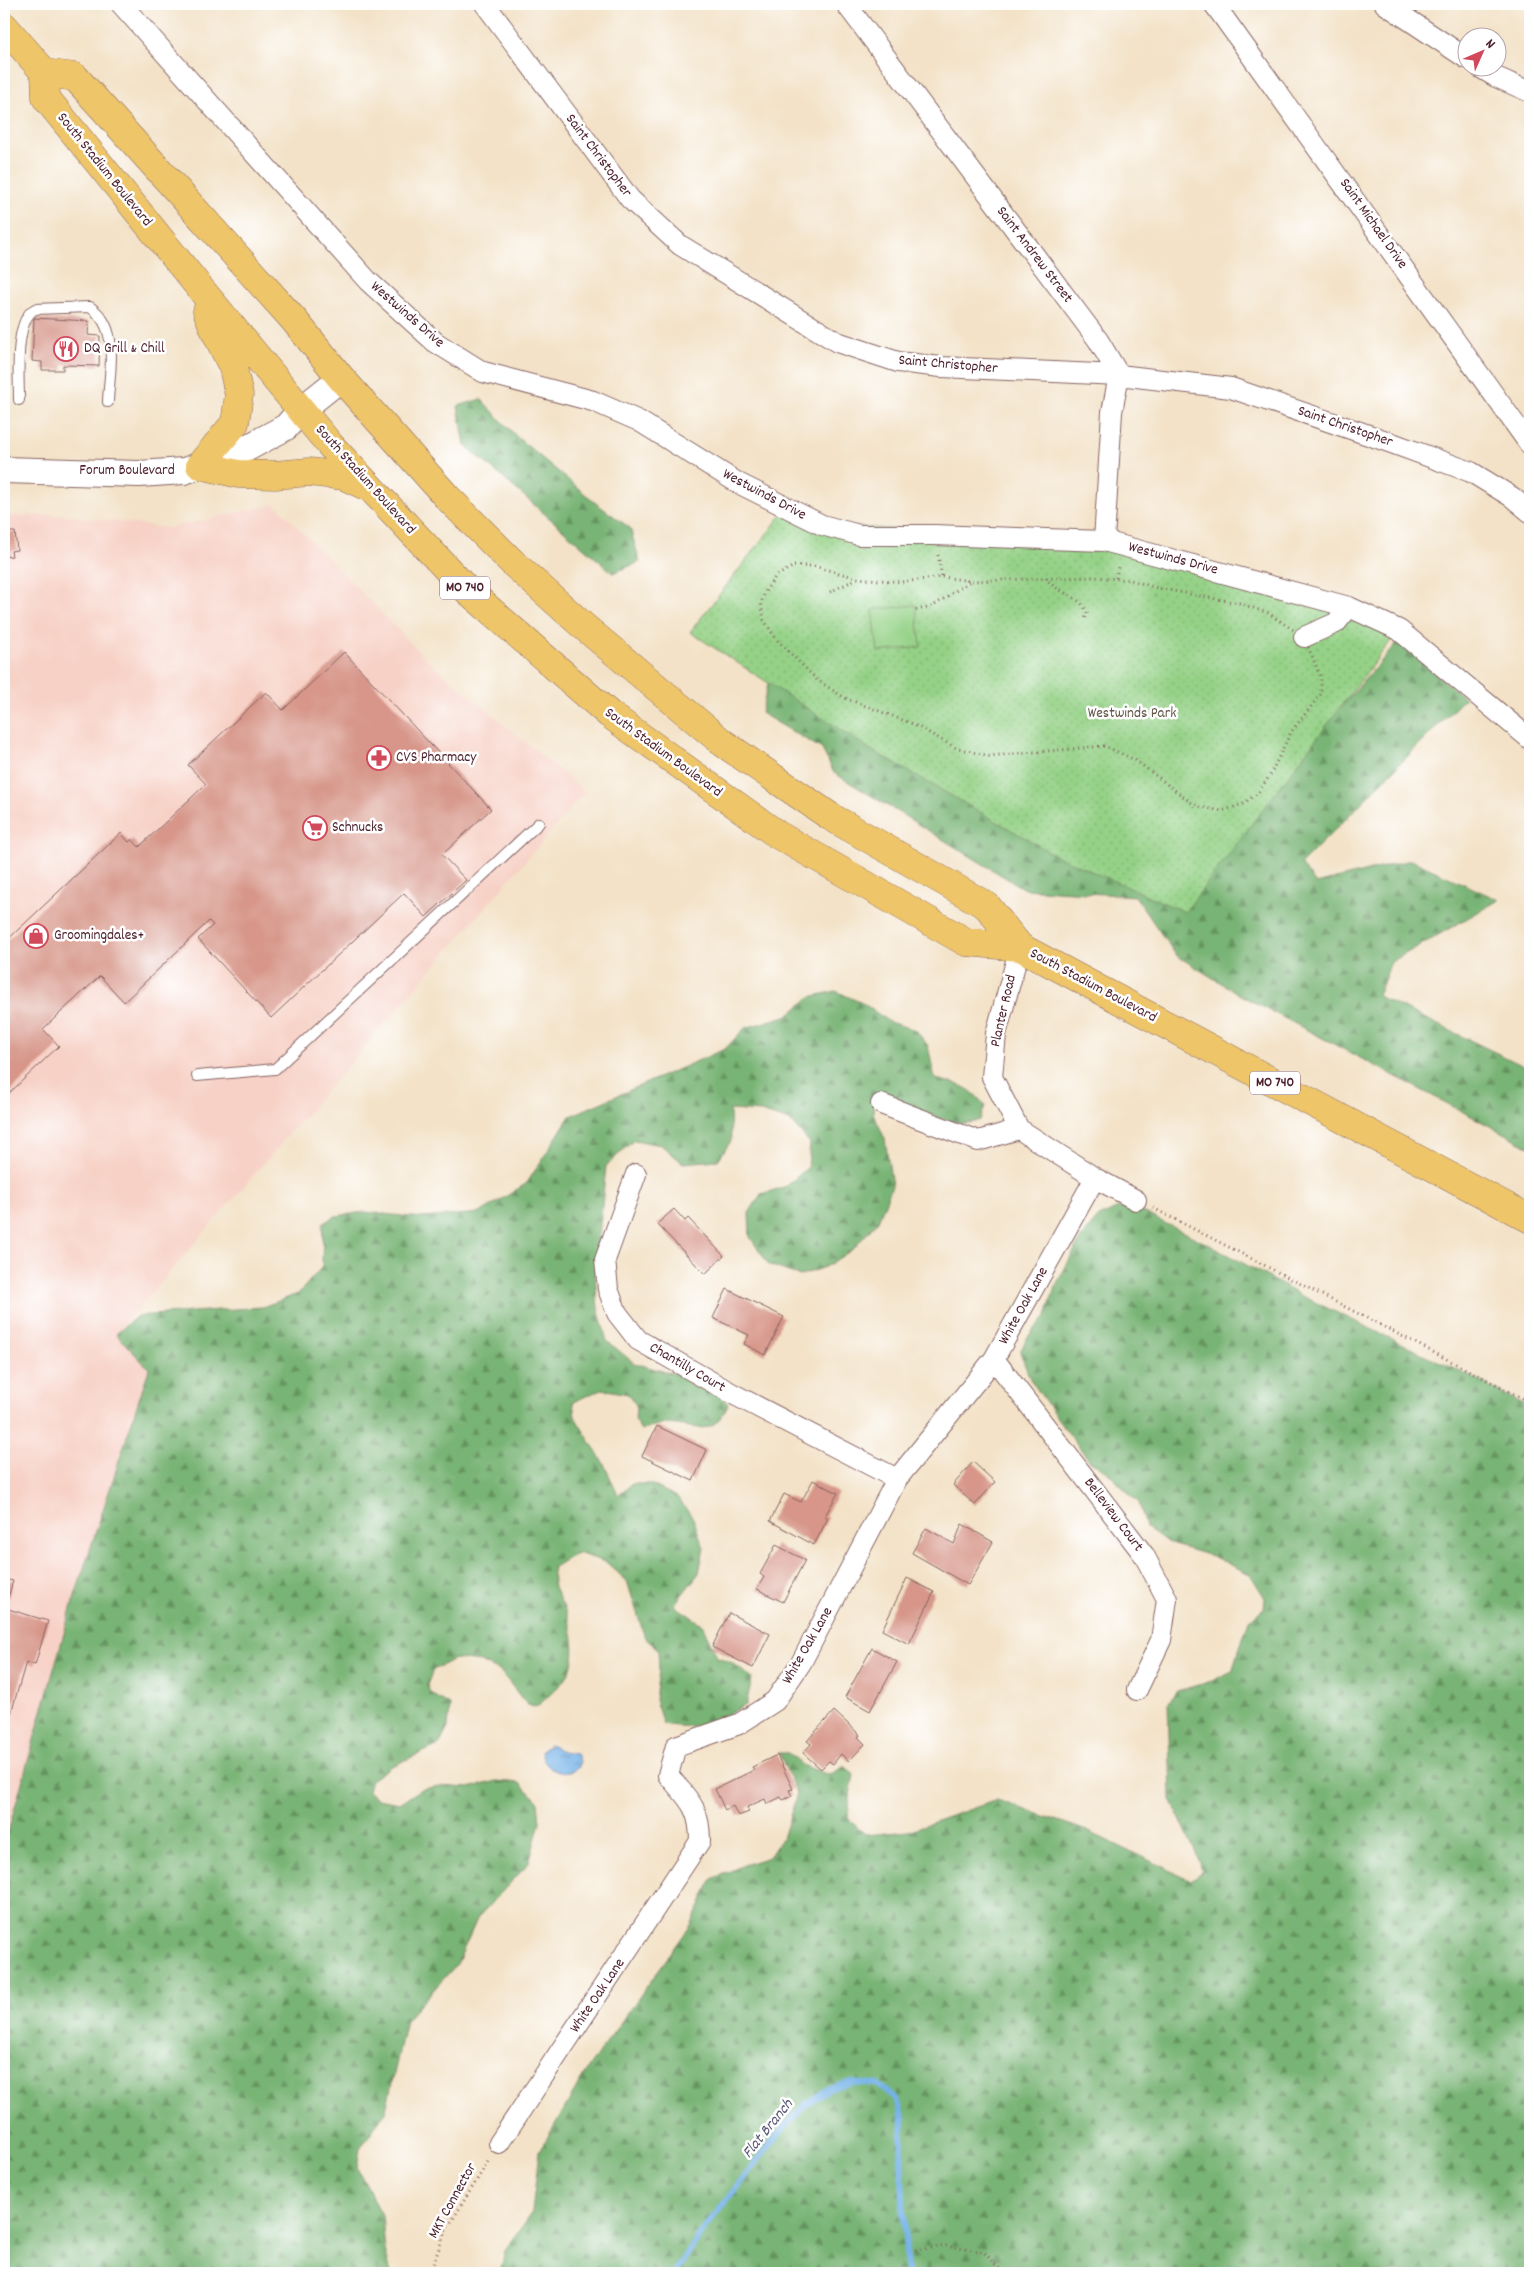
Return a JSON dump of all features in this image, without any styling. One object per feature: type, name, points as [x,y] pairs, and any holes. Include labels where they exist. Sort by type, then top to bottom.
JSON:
[{"type":"main road","points":[[4,26],[45,73]]},
{"type":"main road","name":"South Stadium Boulevard","points":[[45,73],[46,98],[301,410],[467,590],[609,714],[778,835],[966,942],[1020,947],[1530,1219]]},
{"type":"main road","name":"MO 740","points":[[45,73],[75,77],[294,320],[341,378],[447,497],[514,564],[649,683],[723,743],[831,817],[987,906],[1020,947]]},
{"type":"main road","points":[[199,287],[216,333],[233,368],[239,395],[235,422],[200,465],[238,474],[275,475],[309,472],[344,476],[370,487]]},
{"type":"street","name":"Westwinds Drive","points":[[122,4],[368,281],[435,342],[483,372],[593,401],[639,421],[746,487],[822,525],[858,535],[934,535],[1104,541],[1349,607],[1399,630],[1530,739]]},
{"type":"street","name":"Saint Christopher","points":[[485,4],[630,199],[680,245],[837,342],[898,362],[941,367],[1119,375],[1231,388],[1471,472],[1521,494],[1530,512]]},
{"type":"street","name":"Saint Andrew Street","points":[[846,4],[1098,340],[1119,375]]},
{"type":"street","name":"Saint Michael Drive","points":[[1214,4],[1239,36],[1530,445]]},
{"type":"street","points":[[1385,4],[1456,51]]},
{"type":"street","points":[[1498,78],[1530,92]]},
{"type":"street","points":[[1104,541],[1112,412],[1119,375]]},
{"type":"street","name":"Forum Boulevard","points":[[4,470],[139,474],[184,471],[240,452],[286,428],[301,410],[341,378]]},
{"type":"street","points":[[1304,637],[1336,624],[1349,607]]},
{"type":"street","name":"Planter Road","points":[[1019,1129],[992,1077],[996,1034],[1020,947]]},
{"type":"street","points":[[881,1104],[978,1142],[1019,1129],[1096,1178],[1136,1200]]},
{"type":"street","name":"Chantilly Court","points":[[636,1174],[605,1260],[608,1289],[617,1314],[638,1340],[733,1394],[897,1479]]},
{"type":"street","name":"White Oak Lane","points":[[499,2143],[700,1841],[700,1822],[695,1808],[668,1775],[676,1746],[738,1724],[775,1701],[801,1663],[897,1479],[994,1359],[1096,1178]]},
{"type":"street","name":"Belleview Court","points":[[994,1359],[1144,1555],[1167,1600],[1161,1640],[1137,1690]]},
{"type":"lane","points":[[19,400],[22,325],[28,312],[34,309],[90,307],[102,317],[109,331],[111,341],[108,402]]},
{"type":"lane","points":[[197,1076],[275,1069],[539,823]]},
{"type":"path","points":[[794,566],[814,566],[856,578],[902,582],[942,577],[971,581],[1094,576],[1131,580],[1157,588],[1239,603],[1268,613],[1304,637],[1321,678],[1321,694],[1291,732],[1270,775],[1258,793],[1243,804],[1222,811],[1196,806],[1135,760],[1105,746],[1085,746],[1067,751],[989,756],[956,748],[913,724],[838,693],[817,680],[776,639],[764,620],[761,603],[766,590],[776,576],[794,566]]},
{"type":"path","points":[[1046,577],[1056,588],[1083,603],[1087,612],[1085,619]]},
{"type":"path","points":[[830,592],[856,578]]},
{"type":"path","points":[[916,610],[932,607],[971,581]]},
{"type":"path","points":[[1136,1200],[1530,1402]]},
{"type":"path","name":"MKT Connector","points":[[430,2273],[445,2232],[499,2143]]},
{"type":"path","points":[[916,2250],[946,2246],[984,2252],[1003,2273]]},
{"type":"shaded area","points":[[275,504],[428,661],[585,792],[117,1333],[149,1368],[72,1605],[4,1846],[4,516],[61,515],[169,528]]},
{"type":"green space","points":[[481,399],[518,438],[597,504],[630,528],[640,562],[613,573],[465,445],[458,406]]},
{"type":"green space","name":"Westwinds Park","points":[[787,508],[822,525],[1104,541],[1399,630],[1185,912],[1059,857],[873,751],[690,632]]},
{"type":"green space","points":[[916,605],[921,647],[878,652],[873,610]]},
{"type":"green space","points":[[1398,642],[1465,698],[1301,864],[1316,884],[1411,860],[1499,900],[1391,962],[1378,996],[1530,1069],[1530,1147],[1242,996],[1176,955],[1135,896],[1024,889],[834,773],[822,749],[761,713],[775,655],[1243,818]]},
{"type":"green space","points":[[836,991],[864,1004],[889,1022],[916,1030],[928,1046],[935,1079],[957,1084],[969,1090],[980,1099],[985,1106],[980,1120],[965,1123],[949,1121],[875,1093],[873,1113],[885,1139],[892,1186],[878,1221],[853,1249],[827,1266],[800,1276],[769,1265],[750,1237],[749,1213],[761,1194],[787,1186],[808,1167],[810,1143],[790,1121],[761,1112],[730,1110],[731,1141],[718,1160],[683,1163],[661,1145],[634,1140],[606,1166],[595,1276],[598,1308],[607,1341],[634,1363],[698,1378],[712,1386],[728,1404],[716,1423],[709,1427],[663,1424],[641,1431],[635,1421],[636,1405],[628,1394],[602,1389],[573,1402],[575,1417],[604,1464],[618,1495],[632,1484],[650,1484],[677,1497],[693,1518],[704,1548],[699,1573],[674,1605],[702,1624],[717,1657],[736,1665],[752,1679],[746,1705],[706,1723],[687,1726],[663,1724],[655,1700],[659,1670],[658,1649],[645,1638],[627,1581],[606,1562],[577,1553],[554,1567],[553,1573],[554,1587],[569,1621],[574,1647],[570,1671],[560,1685],[538,1706],[527,1705],[501,1672],[481,1662],[454,1659],[433,1670],[427,1685],[430,1693],[450,1705],[448,1728],[439,1745],[390,1767],[371,1780],[368,1791],[377,1799],[400,1803],[422,1789],[440,1786],[469,1788],[497,1781],[520,1783],[538,1801],[540,1822],[529,1863],[478,1917],[457,1964],[406,2020],[386,2110],[360,2149],[357,2168],[382,2215],[385,2251],[391,2273],[4,2273],[4,1846],[72,1605],[149,1369],[116,1334],[137,1316],[262,1307],[298,1294],[322,1267],[323,1223],[336,1216],[365,1212],[421,1218],[480,1213],[527,1183],[570,1116],[725,1049],[745,1028],[789,1015],[810,997]]},
{"type":"green space","points":[[1118,1208],[1142,1212],[1220,1250],[1300,1295],[1484,1383],[1530,1408],[1530,2273],[500,2273],[505,2251],[532,2212],[539,2152],[590,2065],[691,1925],[712,1879],[744,1865],[769,1857],[784,1835],[797,1794],[779,1753],[788,1753],[802,1765],[829,1775],[845,1766],[854,1776],[848,1818],[865,1835],[908,1831],[997,1800],[1087,1831],[1191,1880],[1202,1872],[1199,1860],[1171,1799],[1168,1703],[1177,1691],[1212,1681],[1232,1671],[1249,1620],[1264,1609],[1265,1598],[1250,1574],[1212,1556],[1170,1544],[1146,1527],[1139,1503],[1108,1473],[1089,1460],[1060,1422],[1030,1379],[1020,1352],[1027,1338],[1046,1316],[1055,1287],[1081,1238],[1099,1217]]},
{"type":"water","points":[[549,1745],[553,1745],[562,1752],[576,1754],[580,1762],[579,1767],[567,1772],[555,1771],[550,1768],[543,1758],[541,1751]]},
{"type":"building","name":"DQ Grill & Chill","points":[[34,318],[89,321],[88,335],[100,336],[99,366],[63,365],[63,370],[42,370],[42,362],[32,361]]},
{"type":"building","points":[[9,527],[9,532],[15,532],[17,550],[11,551],[12,556],[4,557],[4,528]]},
{"type":"building","name":"Schnucks","points":[[344,652],[491,809],[442,855],[466,880],[426,917],[404,893],[271,1018],[198,939],[213,925],[209,921],[124,1002],[100,976],[43,1029],[59,1046],[4,1098],[4,943],[121,833],[129,842],[132,839],[139,847],[206,784],[188,765],[266,692],[283,710]]},
{"type":"building","points":[[674,1209],[685,1221],[688,1218],[724,1256],[705,1274],[657,1224]]},
{"type":"building","points":[[727,1289],[784,1317],[765,1355],[744,1344],[749,1335],[713,1318]]},
{"type":"building","points":[[657,1426],[707,1450],[693,1481],[642,1456]]},
{"type":"building","points":[[973,1462],[995,1482],[975,1505],[953,1485]]},
{"type":"building","points":[[813,1480],[838,1493],[825,1516],[828,1518],[814,1545],[770,1521],[784,1494],[801,1502]]},
{"type":"building","points":[[962,1524],[993,1542],[968,1585],[912,1553],[926,1528],[954,1544]]},
{"type":"building","points":[[776,1545],[805,1560],[783,1602],[757,1589],[764,1577],[760,1574]]},
{"type":"building","points":[[907,1578],[934,1592],[909,1644],[882,1630]]},
{"type":"building","points":[[4,1579],[13,1581],[5,1608],[48,1621],[35,1665],[26,1662],[5,1734],[4,1733]]},
{"type":"building","points":[[729,1613],[770,1634],[753,1668],[712,1647]]},
{"type":"building","points":[[872,1648],[897,1662],[870,1711],[845,1697]]},
{"type":"building","points":[[834,1711],[860,1735],[858,1737],[865,1744],[849,1761],[841,1754],[833,1764],[829,1761],[821,1769],[803,1753],[811,1744],[807,1741]]},
{"type":"building","points":[[777,1755],[793,1789],[789,1790],[792,1796],[783,1800],[781,1797],[767,1804],[765,1799],[747,1807],[749,1812],[738,1816],[733,1806],[725,1810],[715,1789],[754,1770],[752,1767]]},
{"type":"waterway","name":"Flat Branch","points":[[675,2273],[701,2233],[771,2143],[805,2105],[828,2089],[852,2082],[879,2085],[897,2099],[903,2119],[901,2160],[907,2273]]},
{"type":"place","name":"DQ Grill & Chill","points":[[66,349]]},
{"type":"place","name":"CVS Pharmacy","points":[[379,758]]},
{"type":"place","name":"Schnucks","points":[[315,828]]},
{"type":"place","name":"Groomingdales+","points":[[36,936]]}]
